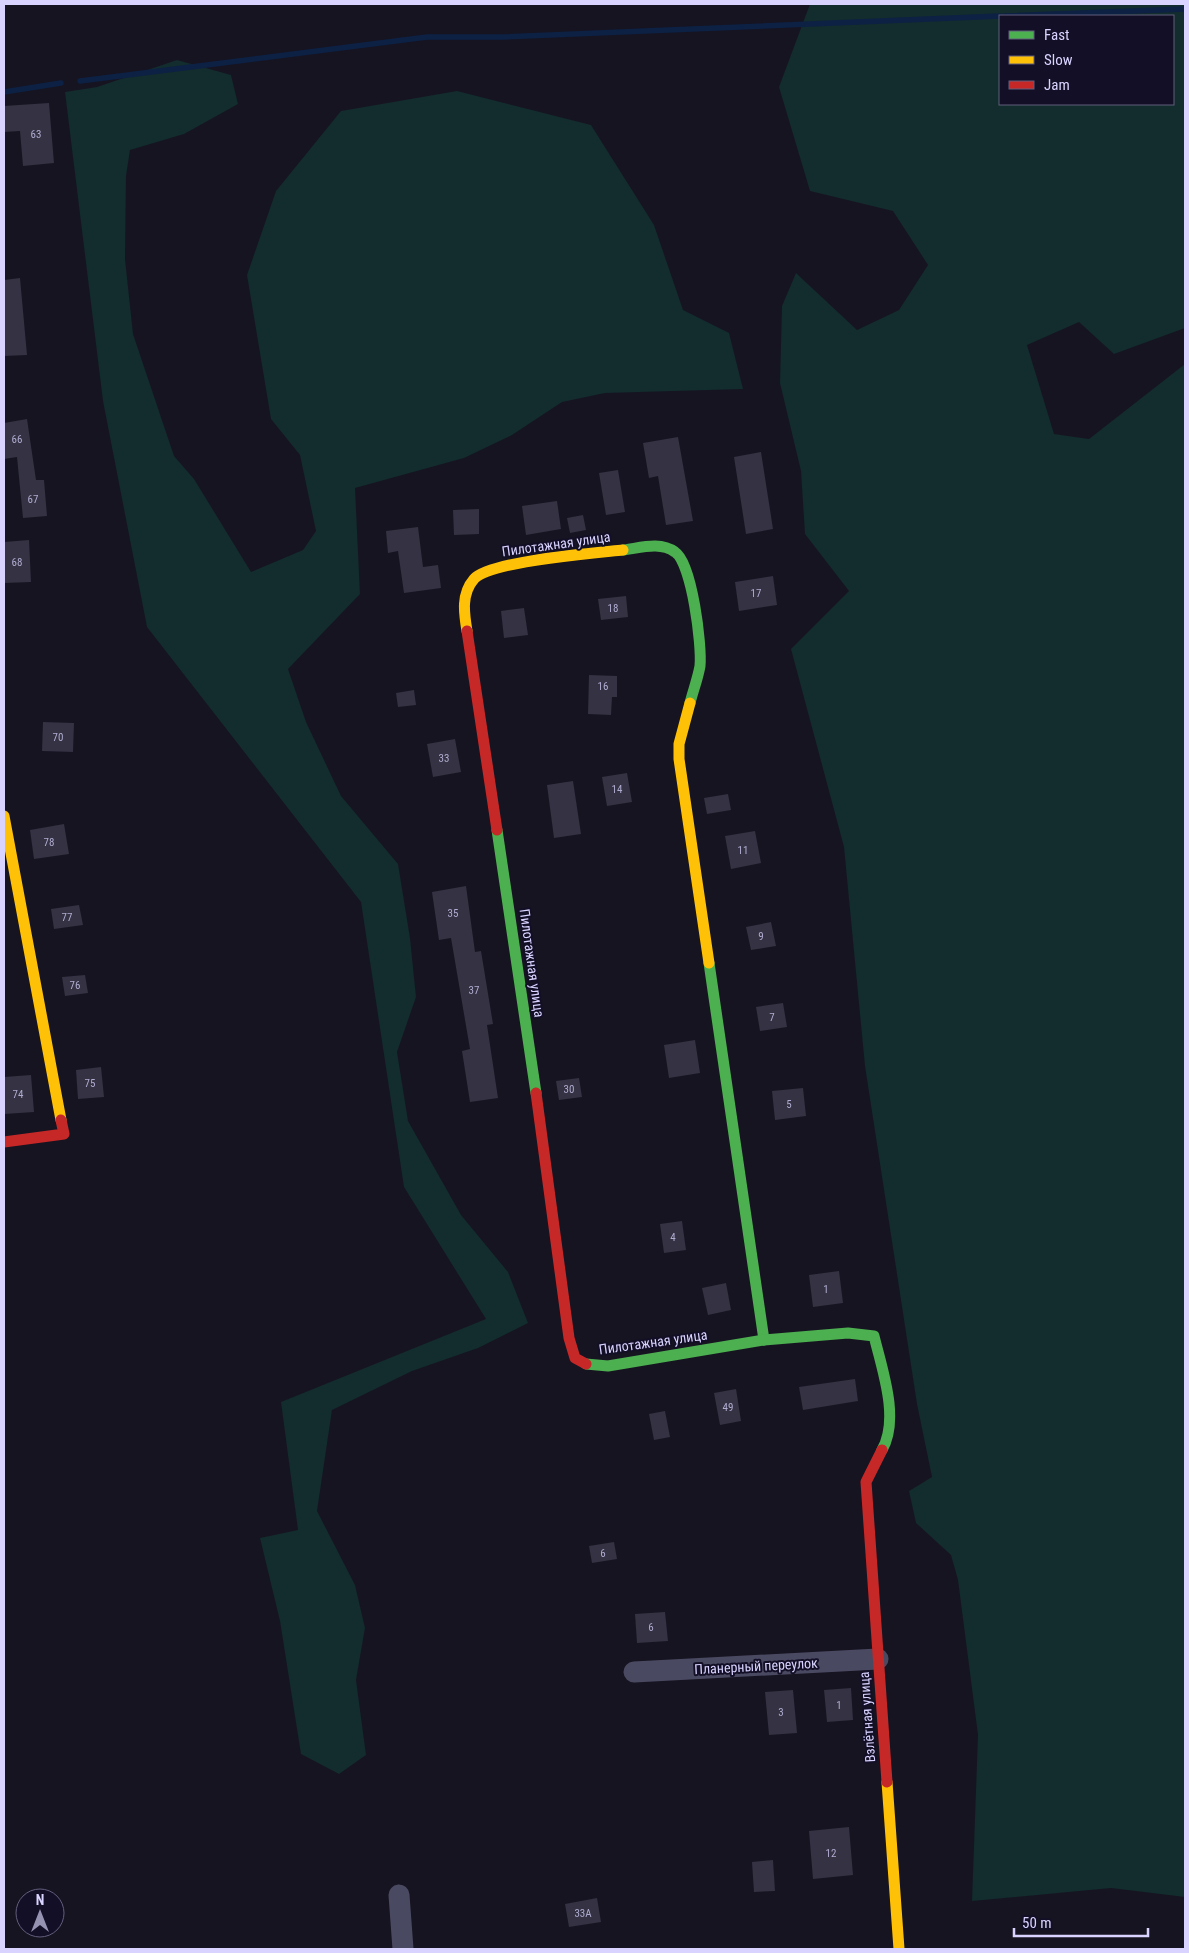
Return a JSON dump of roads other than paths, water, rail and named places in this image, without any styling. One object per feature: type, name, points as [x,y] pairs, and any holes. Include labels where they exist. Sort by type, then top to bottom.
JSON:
[{"type":"street","name":"Пилотажная улица","points":[[764,1340],[679,759],[679,744],[700,665],[698,636],[690,584],[683,562],[676,552],[661,545],[499,567],[475,578],[466,593],[464,611],[536,1092],[569,1338],[575,1358],[589,1366],[608,1366],[764,1340],[848,1333],[874,1336],[888,1397],[890,1429],[887,1442],[866,1482]]},
{"type":"street","points":[[4,816],[64,1134],[4,1142]]},
{"type":"street","name":"Взлётная улица","points":[[866,1482],[899,1949]]},
{"type":"street","name":"Планерный переулок","points":[[634,1672],[878,1659]]},
{"type":"street","points":[[399,1895],[403,1949]]},
{"type":"waterway","points":[[1030,15],[1185,9]]},
{"type":"waterway","points":[[80,81],[427,37],[503,37],[999,16]]},
{"type":"waterway","points":[[4,92],[61,83]]}]
